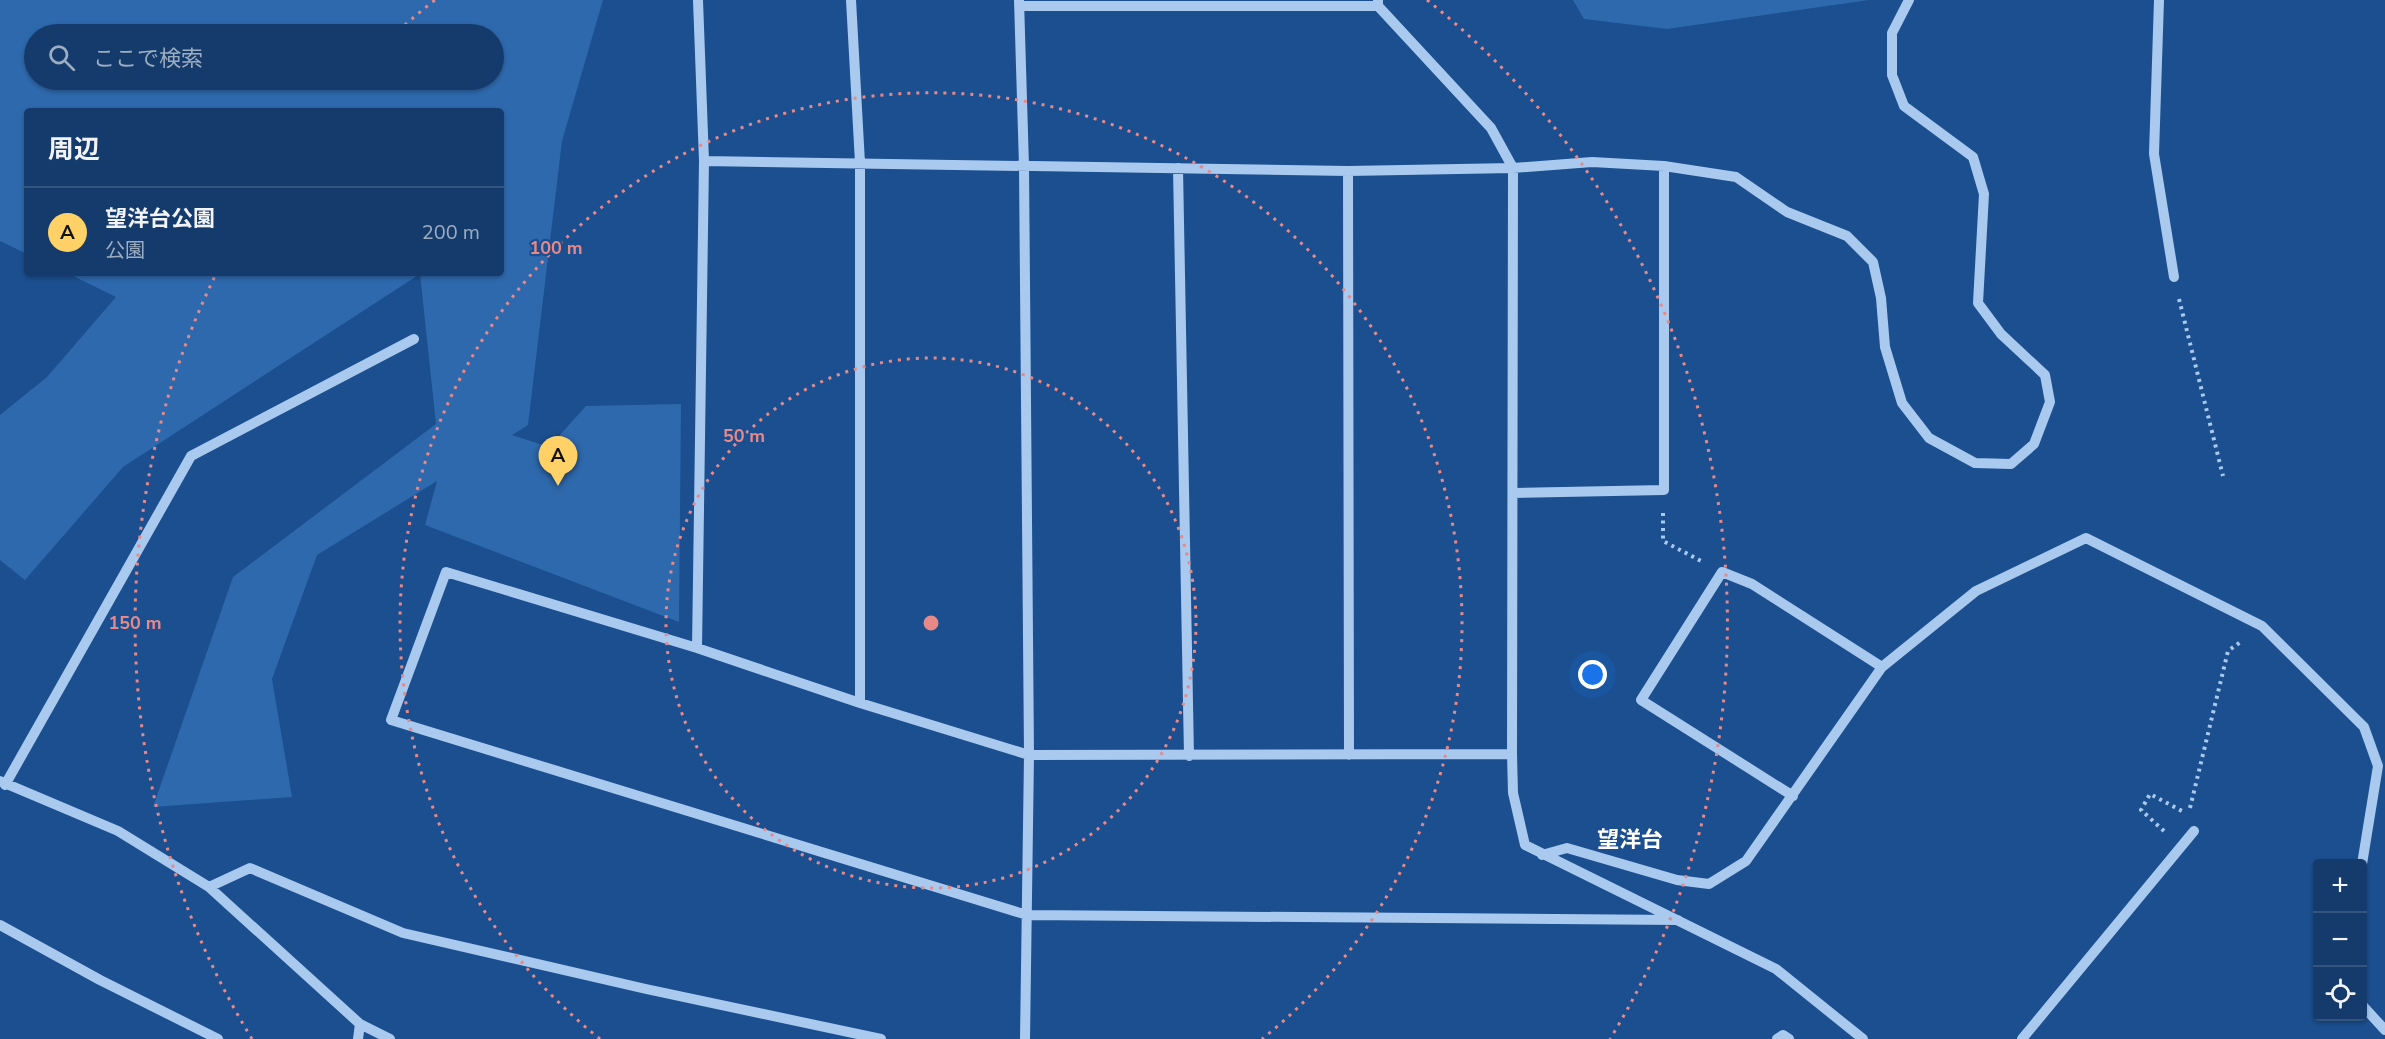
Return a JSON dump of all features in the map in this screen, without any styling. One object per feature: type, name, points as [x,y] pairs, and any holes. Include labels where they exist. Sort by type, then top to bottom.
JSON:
[{"type":"street","points":[[697,648],[704,161],[698,0]]},
{"type":"street","points":[[850,0],[860,163],[860,703]]},
{"type":"street","points":[[704,161],[1348,171],[1513,168],[1592,162],[1664,166],[1736,177],[1787,212],[1847,236],[1873,262],[1881,298],[1885,347],[1902,403],[1929,438],[1976,463],[2011,464],[2034,444],[2050,402],[2045,375],[2001,334],[1978,303],[1978,272],[1984,229],[1984,194],[1973,157],[1904,106],[1892,75],[1892,33],[1910,0]]},
{"type":"street","points":[[2159,0],[2154,154],[2174,278]]},
{"type":"street","points":[[1025,1039],[1029,755],[1024,166],[1019,3],[1378,3],[1491,128],[1513,168],[1512,754],[1513,793],[1524,845],[1776,969],[1863,1039]]},
{"type":"street","points":[[1513,493],[1664,490],[1664,166]]},
{"type":"street","points":[[1178,168],[1189,756]]},
{"type":"street","points":[[1348,171],[1349,755]]},
{"type":"street","points":[[390,1039],[360,1024],[209,887],[118,831],[2,783],[191,456],[414,339]]},
{"type":"street","points":[[1542,855],[1567,848],[1677,880],[1709,884],[1746,861],[1882,668],[1976,591],[2085,538],[2262,626],[2364,727],[2378,766],[2363,859]]},
{"type":"street","points":[[1512,754],[1029,755],[860,703],[697,648],[446,572],[391,720],[1027,915],[1678,920]]},
{"type":"street","points":[[1793,796],[1641,699],[1722,572],[1752,584],[1882,668]]},
{"type":"street","points":[[2022,1039],[2194,831]]},
{"type":"street","points":[[209,887],[250,868],[403,933],[646,989],[881,1039]]},
{"type":"street","points":[[0,925],[100,980],[218,1039]]},
{"type":"street","points":[[2367,1010],[2385,1030]]},
{"type":"street","points":[[358,1039],[360,1024]]},
{"type":"street","points":[[1777,1039],[1783,1035],[1789,1039]]},
{"type":"path","points":[[2174,278],[2223,476]]},
{"type":"path","points":[[1664,490],[1663,541],[1722,572]]},
{"type":"path","points":[[2181,847],[2141,810],[2150,794],[2188,814],[2228,651],[2262,626]]},
{"type":"shaded area","points":[[0,0],[603,0],[562,141],[528,425],[512,435],[549,447],[586,406],[681,404],[679,622],[425,525],[437,481],[317,555],[272,679],[292,797],[153,807],[233,577],[436,424],[420,276],[504,276],[504,108],[24,108],[24,253],[0,241]]},
{"type":"shaded area","points":[[1573,0],[1869,0],[1667,29],[1584,19]]},
{"type":"shaded area","points":[[73,276],[417,276],[123,467],[25,580],[0,560],[0,415],[47,377],[116,297]]},
{"type":"place","name":"望洋台公園","points":[[558,486]]},
{"type":"district","name":"望洋台","points":[[1630,840]]}]
